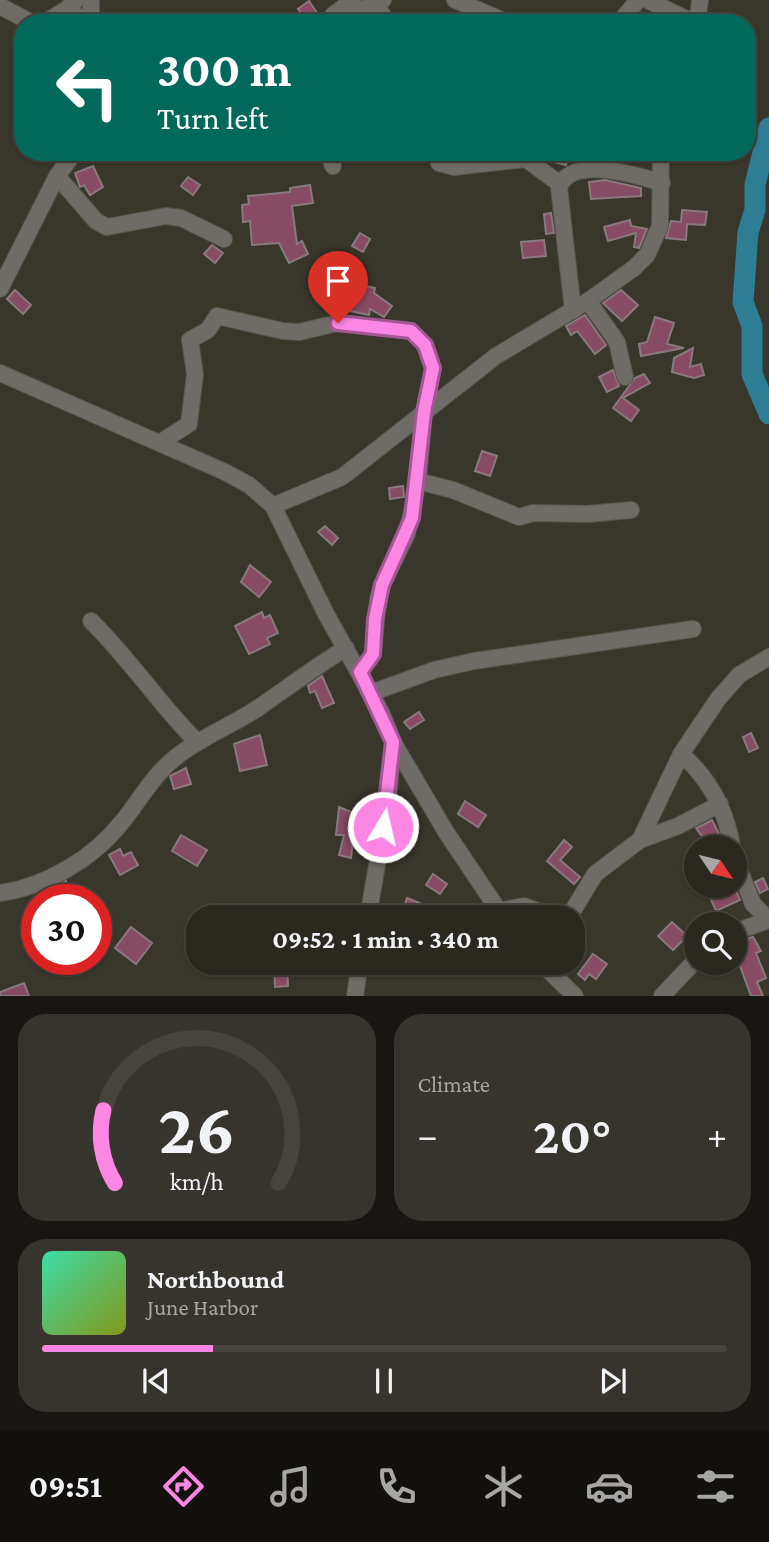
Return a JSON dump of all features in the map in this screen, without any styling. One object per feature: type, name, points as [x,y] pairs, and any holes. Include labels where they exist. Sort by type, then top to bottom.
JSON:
[{"type":"street","points":[[334,14],[353,0]]},
{"type":"street","points":[[455,0],[486,14]]},
{"type":"street","points":[[627,14],[638,0]]},
{"type":"street","points":[[647,0],[677,14]]},
{"type":"street","points":[[353,14],[378,1]]},
{"type":"street","points":[[0,289],[57,176],[68,161]]},
{"type":"street","points":[[438,161],[454,167],[508,161]]},
{"type":"street","points":[[529,161],[560,184]]},
{"type":"street","points":[[273,506],[342,477],[496,356],[573,311],[634,268],[651,249],[660,226],[661,161]]},
{"type":"street","points":[[573,311],[560,184],[567,174],[610,170],[662,183]]},
{"type":"street","points":[[57,176],[96,221],[107,227],[166,216],[181,218],[224,239]]},
{"type":"street","points":[[588,301],[617,342],[625,377]]},
{"type":"street","points":[[161,442],[186,428],[191,419],[195,374],[190,340],[208,330],[213,319],[220,316],[283,331],[299,332],[338,323],[411,331],[425,345],[433,368],[424,412],[418,481],[407,534],[378,599],[373,654],[360,672]]},
{"type":"street","points":[[0,373],[225,472],[249,485],[273,506],[372,693],[393,742],[446,832],[495,905]]},
{"type":"street","points":[[418,481],[453,490],[519,517],[533,513],[588,514],[631,510]]},
{"type":"street","points":[[91,621],[118,647],[175,720],[197,742]]},
{"type":"street","points":[[372,693],[435,670],[474,661],[693,629]]},
{"type":"street","points":[[0,893],[16,891],[75,864],[98,847],[121,824],[156,775],[197,742],[258,708],[308,671],[346,648]]},
{"type":"street","points":[[640,840],[681,754],[730,684],[769,657]]},
{"type":"street","points":[[370,905],[388,802],[393,742]]},
{"type":"street","points":[[681,754],[701,771],[720,804],[729,835]]},
{"type":"street","points":[[576,905],[595,874],[640,840],[678,826],[720,804]]},
{"type":"street","points":[[747,889],[753,904],[769,920],[747,928]]},
{"type":"street","points":[[662,996],[684,973]]},
{"type":"street","points":[[355,996],[358,975]]},
{"type":"street","points":[[554,975],[575,996]]},
{"type":"building","points":[[309,1],[317,13],[302,14],[298,9]]},
{"type":"building","points":[[554,161],[567,161],[566,165]]},
{"type":"building","points":[[93,166],[103,187],[90,195],[84,185],[80,187],[75,173]]},
{"type":"building","points":[[188,177],[200,185],[193,195],[181,186]]},
{"type":"building","points":[[605,180],[641,188],[641,196],[591,199],[589,182]]},
{"type":"building","points":[[310,185],[313,203],[292,206],[297,244],[302,241],[308,254],[289,263],[279,243],[252,245],[250,221],[243,222],[242,205],[249,204],[248,196],[290,192],[290,188]]},
{"type":"building","points":[[682,210],[707,212],[705,225],[687,224],[686,240],[666,238],[671,221],[681,222]]},
{"type":"building","points":[[551,213],[554,233],[546,234],[544,214]]},
{"type":"building","points":[[630,220],[631,226],[647,229],[639,248],[634,247],[636,233],[608,241],[604,227]]},
{"type":"building","points":[[360,233],[370,239],[363,252],[352,246]]},
{"type":"building","points":[[544,240],[546,256],[523,258],[521,242]]},
{"type":"building","points":[[212,245],[223,253],[215,263],[204,254]]},
{"type":"building","points":[[351,283],[375,288],[374,293],[392,306],[384,317],[370,309],[369,315],[345,310]]},
{"type":"building","points":[[15,290],[31,305],[23,314],[7,299]]},
{"type":"building","points":[[621,290],[638,305],[622,321],[603,303]]},
{"type":"building","points":[[585,315],[606,345],[595,354],[577,331],[571,335],[566,326]]},
{"type":"building","points":[[655,317],[674,323],[667,344],[684,348],[641,356],[639,344],[647,342]]},
{"type":"building","points":[[693,348],[690,367],[701,364],[704,375],[694,378],[672,372],[674,358]]},
{"type":"building","points":[[613,370],[619,386],[607,392],[599,377]]},
{"type":"building","points":[[644,374],[650,383],[623,398],[639,410],[631,421],[613,408],[635,378]]},
{"type":"building","points":[[482,451],[497,456],[490,476],[475,471]]},
{"type":"building","points":[[403,486],[404,497],[390,499],[389,488]]},
{"type":"building","points":[[325,526],[338,538],[332,545],[318,532]]},
{"type":"building","points":[[250,565],[271,582],[259,597],[241,582]]},
{"type":"building","points":[[262,612],[264,618],[270,615],[278,633],[267,638],[270,644],[249,654],[235,626]]},
{"type":"building","points":[[322,676],[334,703],[322,708],[315,691],[310,693],[308,686]]},
{"type":"building","points":[[419,712],[424,720],[410,729],[404,722]]},
{"type":"building","points":[[751,733],[758,748],[749,752],[743,737]]},
{"type":"building","points":[[260,735],[267,765],[240,771],[234,744]]},
{"type":"building","points":[[186,768],[191,784],[174,789],[170,776]]},
{"type":"building","points":[[465,801],[486,815],[478,827],[458,814]]},
{"type":"building","points":[[339,807],[356,814],[351,858],[339,855],[344,835],[336,835]]},
{"type":"building","points":[[712,820],[719,834],[701,835],[696,828]]},
{"type":"building","points":[[181,835],[207,850],[197,866],[172,851]]},
{"type":"building","points":[[564,840],[572,847],[560,860],[580,877],[574,884],[547,861]]},
{"type":"building","points":[[120,849],[123,856],[131,852],[138,865],[120,875],[109,855]]},
{"type":"building","points":[[433,874],[447,884],[440,894],[426,885]]},
{"type":"building","points":[[763,878],[768,889],[760,893],[755,882]]},
{"type":"building","points":[[407,898],[420,903],[419,905],[405,905]]},
{"type":"building","points":[[710,898],[739,898],[740,900],[716,911]]},
{"type":"building","points":[[672,922],[684,933],[684,939],[673,950],[658,936]]},
{"type":"building","points":[[131,927],[152,943],[136,964],[115,948]]},
{"type":"building","points":[[753,937],[761,951],[756,953],[766,978],[757,982],[763,996],[751,996],[743,975],[747,975],[747,939]]},
{"type":"building","points":[[593,954],[607,964],[596,979],[589,974],[585,980],[579,975],[585,975],[585,965]]},
{"type":"building","points":[[274,975],[288,975],[288,986],[275,987]]},
{"type":"building","points":[[24,983],[29,996],[0,996],[0,992]]},
{"type":"waterway","points":[[769,128],[755,185],[755,210],[748,232],[743,302],[752,326],[752,374],[769,414]]},
{"type":"route","points":[[338,323],[411,331],[419,336],[425,345],[433,368],[424,412],[412,518],[382,585],[375,619],[373,654],[360,672],[393,742],[383,827]]}]
